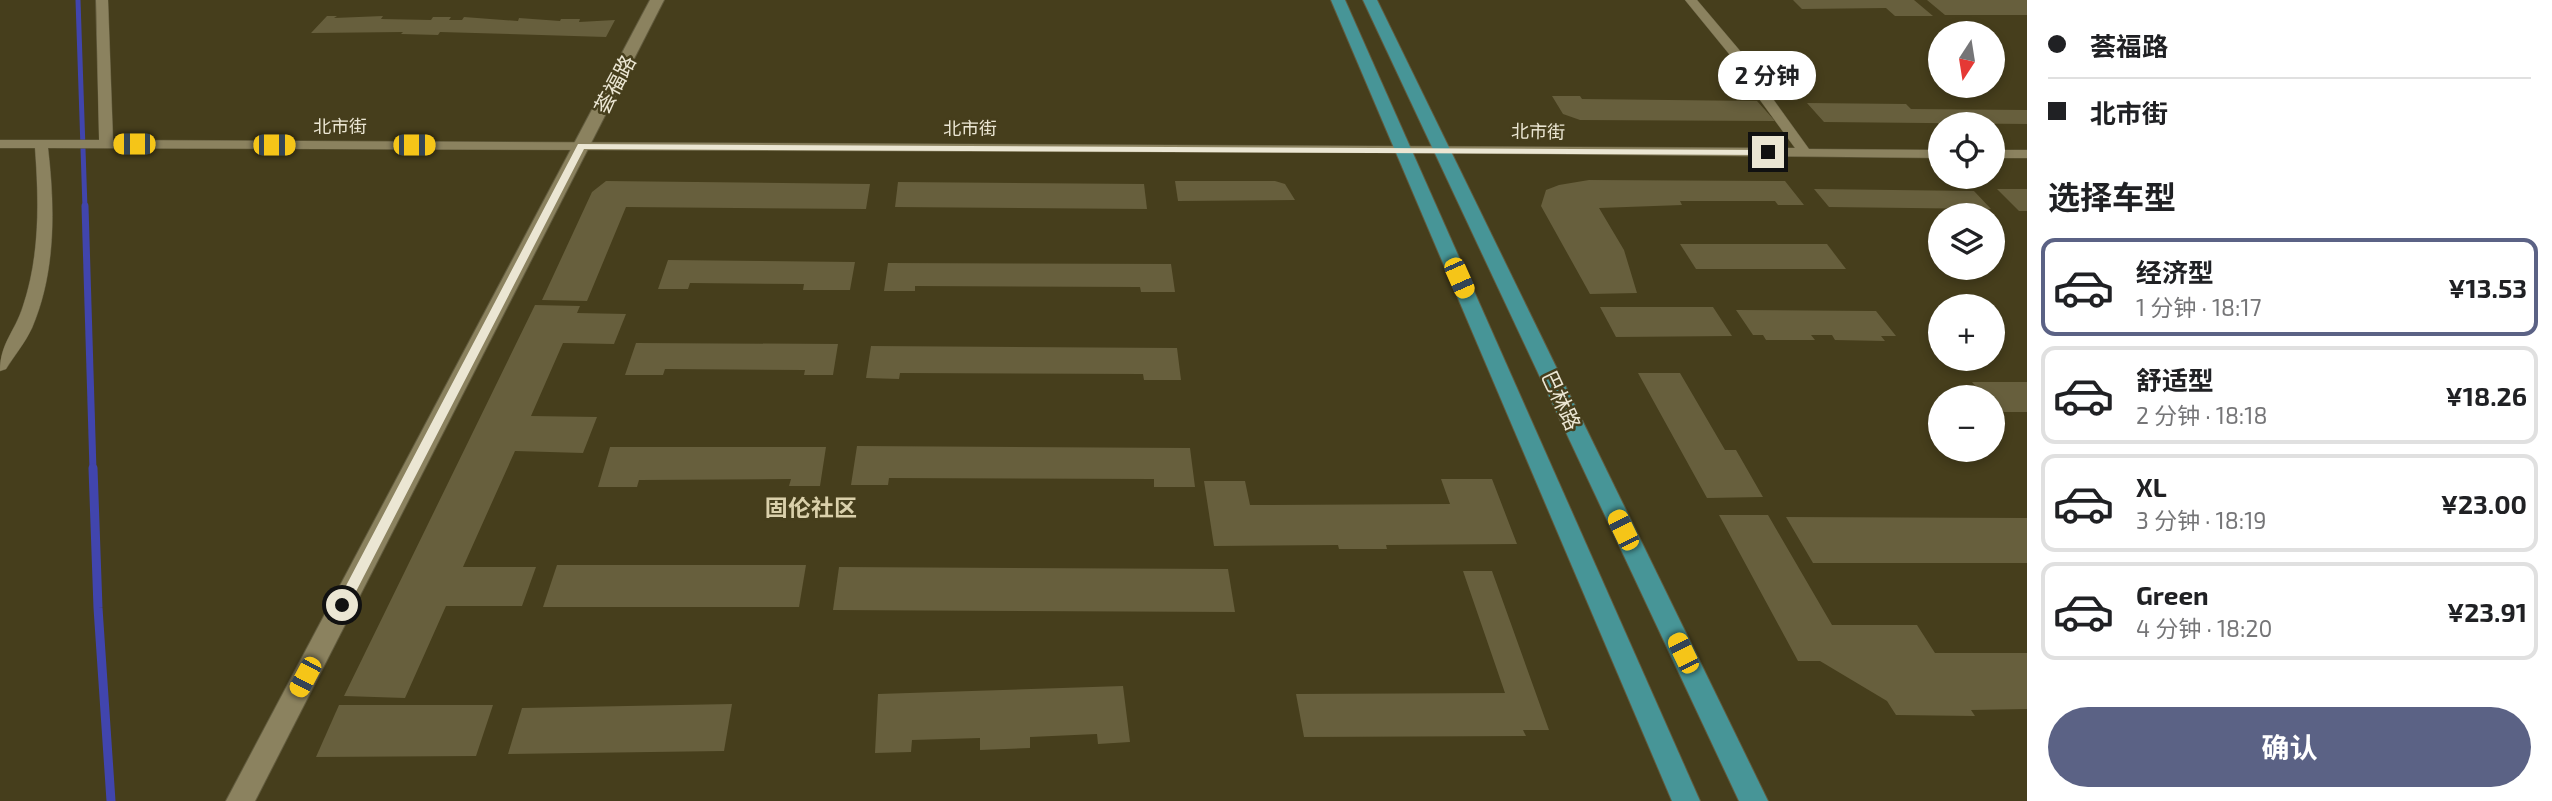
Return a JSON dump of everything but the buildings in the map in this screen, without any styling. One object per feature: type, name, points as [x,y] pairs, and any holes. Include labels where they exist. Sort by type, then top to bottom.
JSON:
[{"type":"main road","points":[[1338,0],[1686,801]]},
{"type":"main road","name":"巴林路","points":[[1370,0],[1754,801]]},
{"type":"street","points":[[102,0],[107,144]]},
{"type":"street","name":"荟福路","points":[[240,801],[657,0]]},
{"type":"street","points":[[1691,0],[1758,81],[1767,100],[1805,152]]},
{"type":"street","name":"北市街","points":[[0,144],[1441,149],[1928,154]]},
{"type":"street","points":[[0,365],[22,330],[39,282],[47,195],[41,144]]},
{"type":"street","points":[[2005,154],[2027,155]]},
{"type":"waterway","points":[[78,0],[85,208]]},
{"type":"waterway","points":[[85,206],[93,470]]},
{"type":"waterway","points":[[93,468],[98,608],[111,801]]},
{"type":"district","name":"固伦社区","points":[[811,507]]},
{"type":"route","points":[[342,605],[581,146],[1768,152]]}]
